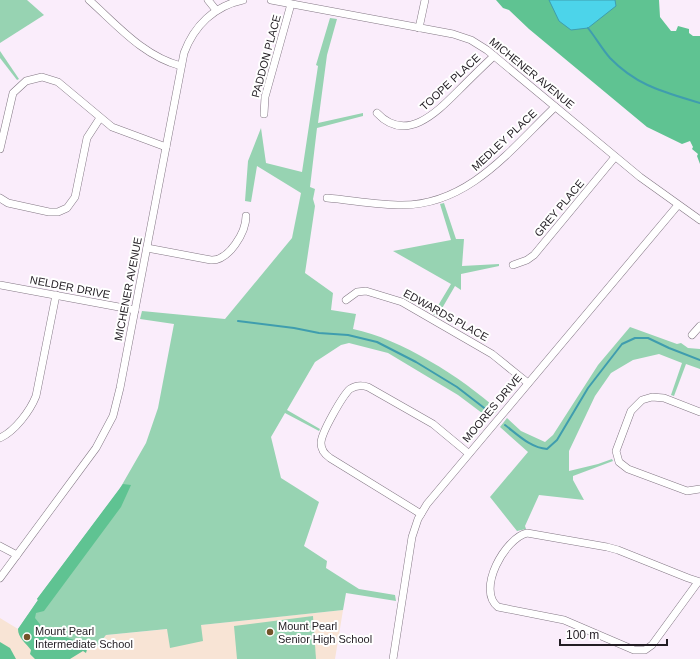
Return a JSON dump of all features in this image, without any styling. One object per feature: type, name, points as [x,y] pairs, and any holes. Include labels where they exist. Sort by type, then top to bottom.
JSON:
[{"type":"street","points":[[89,0],[146,51],[160,59],[181,66]]},
{"type":"street","points":[[208,0],[216,10]]},
{"type":"street","name":"MICHENER AVENUE","points":[[0,578],[93,453],[109,425],[118,397],[181,66],[186,49],[193,34],[216,10],[243,0]]},
{"type":"street","name":"MICHENER AVENUE","points":[[271,0],[420,28],[465,38],[482,46],[615,157],[700,220]]},
{"type":"street","points":[[420,28],[425,0]]},
{"type":"street","name":"PADDON PLACE","points":[[264,114],[265,97],[291,4]]},
{"type":"street","name":"TOOPE PLACE","points":[[377,113],[385,121],[401,126],[423,121],[436,113],[494,56]]},
{"type":"street","points":[[0,149],[11,97],[19,86],[31,79],[42,77],[58,82],[100,118],[117,129],[166,147]]},
{"type":"street","name":"MEDLEY PLACE","points":[[327,198],[402,205],[425,203],[448,197],[463,190],[482,177],[555,107]]},
{"type":"street","points":[[0,198],[8,203],[49,212],[58,212],[67,208],[75,197],[87,138],[100,118]]},
{"type":"street","name":"GREY PLACE","points":[[513,265],[534,255],[615,157]]},
{"type":"street","name":"MOORES DRIVE","points":[[392,659],[411,545],[421,514],[430,499],[678,205]]},
{"type":"street","points":[[147,248],[211,260],[219,260],[241,237],[245,227],[246,216]]},
{"type":"street","name":"NELDER DRIVE","points":[[0,285],[135,310]]},
{"type":"street","name":"EDWARDS PLACE","points":[[346,300],[357,292],[366,291],[402,302],[492,354],[528,383]]},
{"type":"street","points":[[0,438],[11,431],[32,404],[36,396],[56,295]]},
{"type":"street","points":[[692,335],[700,326]]},
{"type":"street","points":[[421,514],[330,458],[323,452],[320,444],[322,435],[346,393],[356,386],[368,387],[433,424],[468,453]]},
{"type":"street","points":[[700,412],[664,398],[647,398],[638,403],[631,411],[616,451],[619,462],[628,469],[687,491],[700,489]]},
{"type":"street","points":[[527,533],[607,547],[699,582],[652,645],[641,651],[634,650],[564,620],[498,607],[492,601],[490,592],[491,580],[503,553],[515,539],[527,533]]},
{"type":"street","points":[[0,546],[16,555]]},
{"type":"shaded area","name":"Mount Pearl Senior High School","points":[[343,610],[335,659],[0,659],[0,618],[18,629],[95,649],[106,635],[168,629],[170,647],[200,625]]},
{"type":"green space","points":[[0,0],[27,0],[44,15],[0,43]]},
{"type":"green space","points":[[496,0],[659,0],[660,17],[671,31],[676,31],[678,26],[689,29],[689,33],[693,36],[700,36],[700,164],[697,156],[698,154],[692,149],[693,147],[690,141],[682,144],[647,127],[529,29],[509,10],[503,8]]},
{"type":"green space","points":[[330,18],[337,19],[327,55],[318,123],[363,113],[363,116],[317,128],[310,187],[315,189],[313,199],[315,206],[305,273],[333,293],[331,310],[356,314],[353,329],[391,341],[430,361],[483,397],[498,410],[490,419],[458,395],[388,353],[349,343],[341,345],[315,362],[287,410],[320,429],[319,431],[285,413],[271,437],[281,478],[319,502],[304,546],[327,561],[326,568],[359,589],[395,595],[396,601],[346,593],[343,610],[201,625],[203,641],[170,648],[167,629],[106,635],[95,649],[18,629],[38,600],[37,599],[119,490],[146,443],[158,408],[174,324],[140,319],[142,311],[225,319],[292,238],[301,193],[257,166],[251,202],[245,201],[248,161],[261,128],[266,163],[302,172],[318,66],[316,65]]},
{"type":"green space","points":[[0,51],[19,79],[17,80],[0,58]]},
{"type":"green space","points":[[444,203],[456,239],[464,239],[462,266],[499,264],[499,266],[461,274],[461,290],[455,286],[437,317],[433,314],[451,284],[393,251],[451,240],[440,204]]},
{"type":"green space","points":[[630,327],[677,344],[681,343],[688,348],[700,349],[700,369],[686,364],[674,396],[671,395],[682,363],[659,354],[633,360],[611,373],[595,396],[569,451],[569,471],[612,459],[613,461],[573,476],[573,480],[584,500],[539,495],[525,526],[526,529],[517,531],[490,497],[528,452],[500,427],[507,418],[521,431],[545,442],[553,435],[598,365]]},
{"type":"green space","points":[[123,484],[131,485],[121,507],[44,611],[36,613],[35,618],[43,628],[69,639],[79,641],[79,646],[88,646],[86,653],[83,651],[70,659],[35,659],[30,654],[31,650],[21,638],[18,629],[38,600],[37,599]]},
{"type":"green space","points":[[313,616],[316,659],[237,659],[234,626]]},
{"type":"green space","points":[[0,642],[10,648],[16,659],[0,659]]},
{"type":"water","points":[[549,0],[615,0],[616,6],[588,28],[571,30],[559,21]]},
{"type":"waterway","points":[[588,28],[610,58],[630,75],[652,87],[700,103]]},
{"type":"waterway","points":[[238,321],[294,328],[319,333],[348,335],[377,342],[416,362],[457,387],[492,414]]},
{"type":"waterway","points":[[505,425],[530,444],[547,449],[557,440],[588,388],[622,344],[635,338],[648,338],[700,360]]},
{"type":"place","name":"Mount Pearl Senior High School","points":[[270,632]]},
{"type":"place","name":"Mount Pearl Intermediate School","points":[[27,637]]}]
